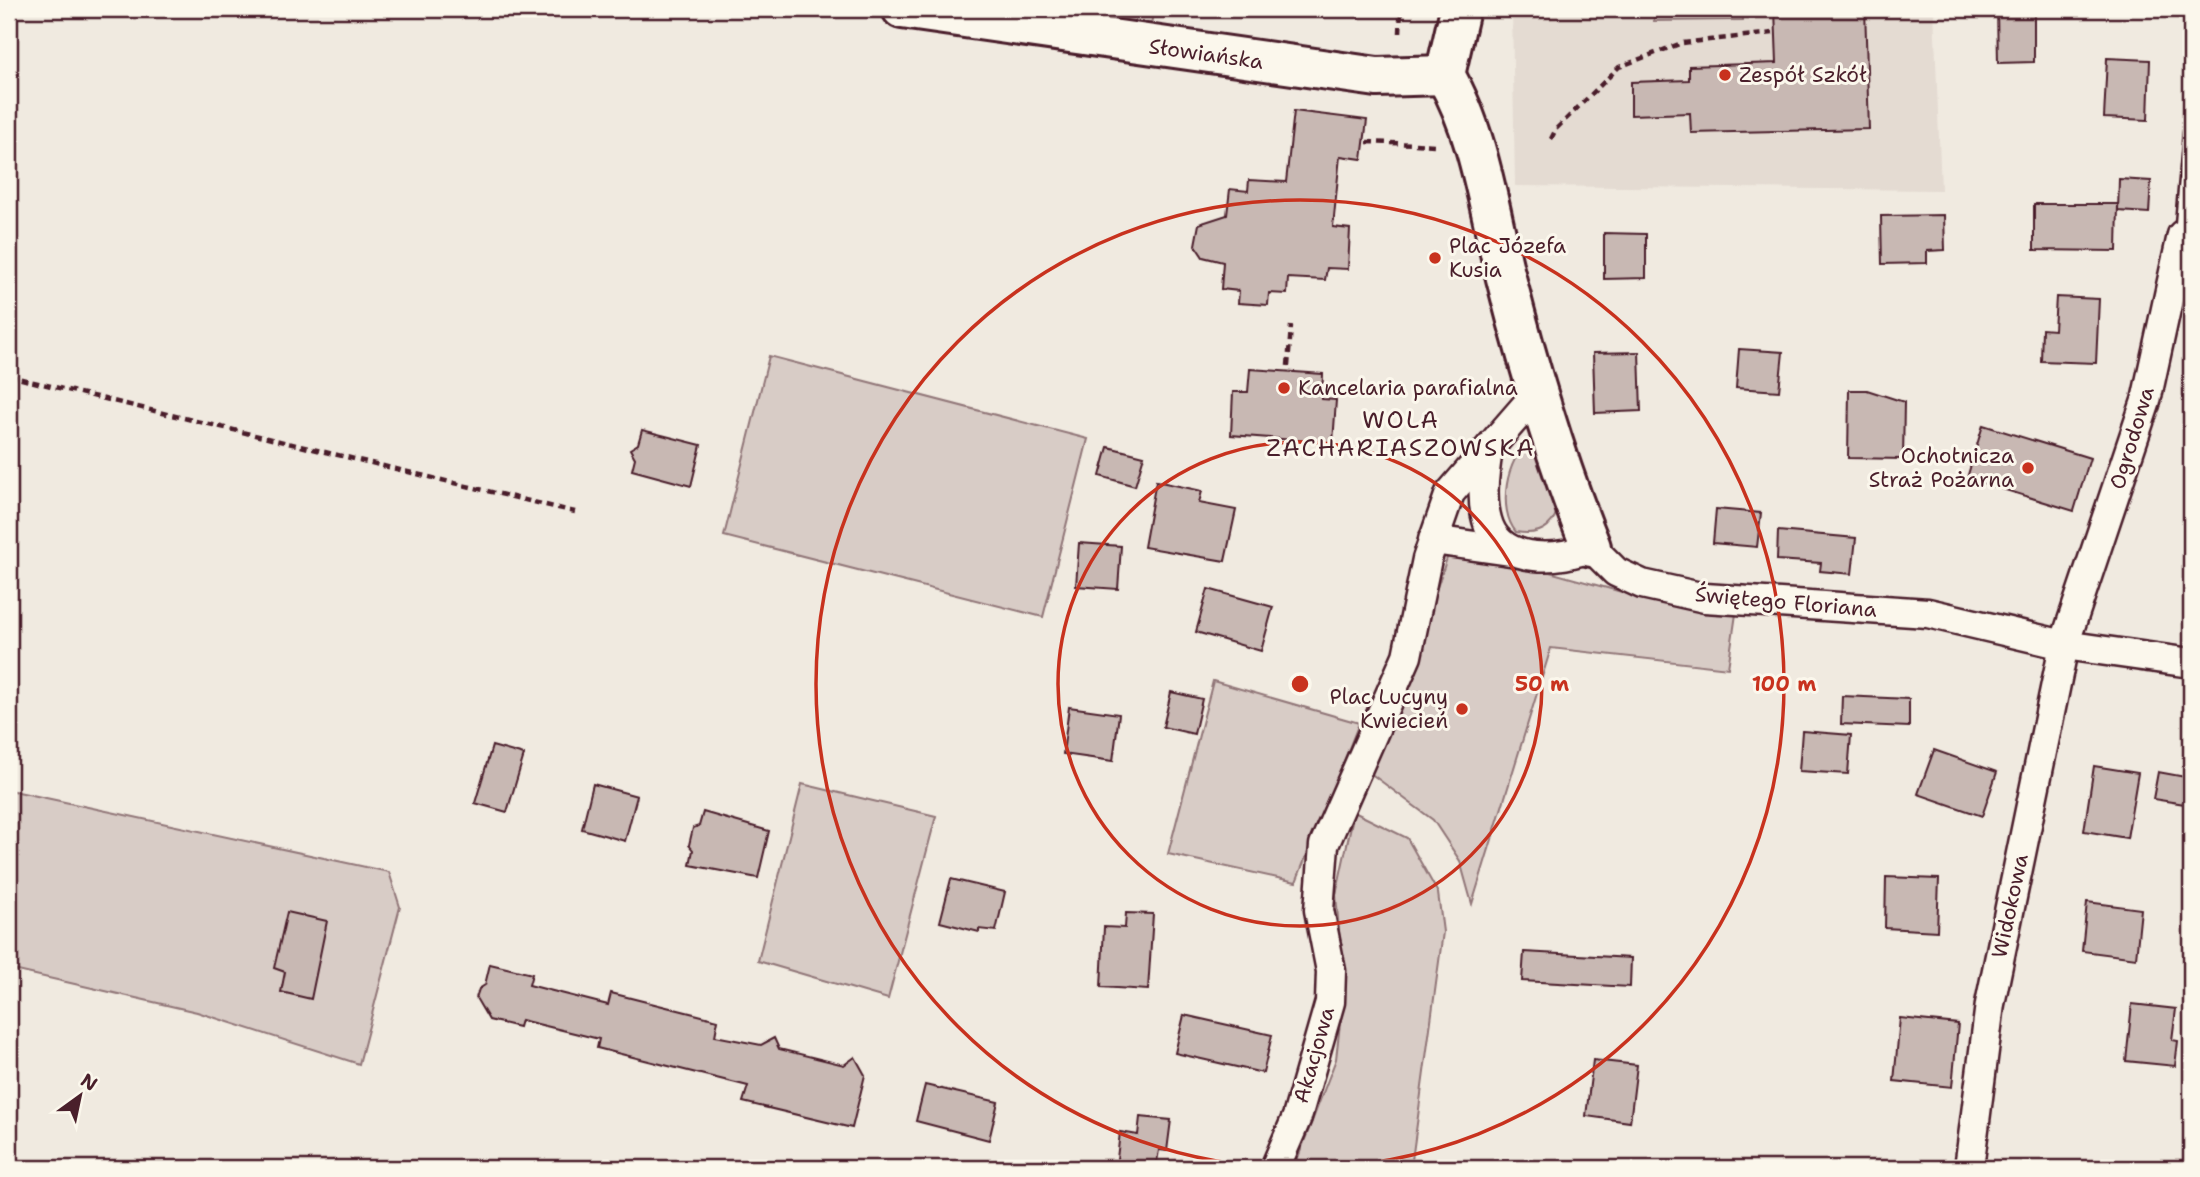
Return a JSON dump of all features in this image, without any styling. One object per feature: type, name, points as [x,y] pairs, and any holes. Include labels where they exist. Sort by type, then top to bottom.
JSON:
[{"type":"street","name":"Słowiańska","points":[[902,9],[1377,77],[1445,75]]},
{"type":"street","points":[[1445,75],[1460,9]]},
{"type":"street","name":"Świętego Floriana","points":[[1445,75],[1467,124],[1537,393],[1591,547],[1601,559],[1642,584],[1705,598],[1928,613],[2064,645],[2191,663]]},
{"type":"street","name":"Ogrodowa","points":[[2064,645],[2146,401],[2187,235]]},
{"type":"street","name":"Akacjowa","points":[[1275,1168],[1297,1117],[1330,1002],[1331,971],[1319,910],[1324,845],[1407,656],[1433,540],[1450,493],[1537,393]]},
{"type":"street","points":[[1488,450],[1483,480],[1490,528],[1498,540],[1518,552]]},
{"type":"street","points":[[1433,540],[1544,558],[1571,556],[1591,547]]},
{"type":"street","name":"Widokowa","points":[[1969,1168],[1990,1004],[2064,645]]},
{"type":"lane","points":[[2187,235],[2191,133]]},
{"type":"path","points":[[1400,33],[1401,9]]},
{"type":"path","points":[[1551,139],[1556,129],[1619,67],[1682,43],[1773,33]]},
{"type":"path","points":[[1367,142],[1424,145]]},
{"type":"path","points":[[1288,366],[1291,326]]},
{"type":"path","points":[[9,376],[575,512]]},
{"type":"shaded area","points":[[1041,9],[1153,9],[1151,27]]},
{"type":"shaded area","name":"Zespół Szkół","points":[[1512,9],[1934,9],[1941,190],[1515,186]]},
{"type":"shaded area","points":[[1653,9],[1743,9],[1743,20],[1654,21]]},
{"type":"shaded area","points":[[769,356],[1088,439],[1043,617],[724,536]]},
{"type":"shaded area","points":[[1530,440],[1538,443],[1549,469],[1556,489],[1557,506],[1556,514],[1547,526],[1525,533],[1516,532],[1510,522],[1506,498],[1510,471],[1522,448]]},
{"type":"shaded area","name":"Plac Lucyny Kwiecień","points":[[1448,555],[1513,562],[1636,596],[1736,614],[1728,668],[1551,648],[1472,904],[1460,861],[1433,820],[1366,770],[1422,632]]},
{"type":"shaded area","points":[[1213,681],[1359,723],[1296,882],[1168,854]]},
{"type":"shaded area","points":[[802,784],[936,816],[888,999],[758,961]]},
{"type":"shaded area","points":[[9,790],[389,872],[400,907],[359,1064],[197,1012],[9,969]]},
{"type":"shaded area","points":[[1354,812],[1407,838],[1438,893],[1443,932],[1411,1168],[1294,1168],[1336,1059],[1344,988],[1336,895]]},
{"type":"building","points":[[1775,9],[1865,9],[1869,129],[1691,133],[1690,113],[1631,115],[1631,82],[1689,80],[1689,66],[1777,63]]},
{"type":"building","points":[[1997,9],[2034,9],[2034,62],[1998,63]]},
{"type":"building","points":[[2107,58],[2150,60],[2148,120],[2104,118]]},
{"type":"building","points":[[1294,111],[1367,120],[1362,159],[1340,156],[1333,227],[1350,229],[1348,269],[1327,268],[1325,280],[1288,278],[1287,294],[1269,293],[1268,305],[1238,303],[1239,291],[1221,289],[1223,262],[1203,257],[1195,245],[1199,224],[1227,215],[1230,189],[1248,191],[1249,180],[1286,182]]},
{"type":"building","points":[[2119,179],[2151,181],[2149,213],[2118,211]]},
{"type":"building","points":[[2034,204],[2118,204],[2117,251],[2034,250]]},
{"type":"building","points":[[1944,215],[1945,250],[1927,251],[1927,263],[1882,264],[1881,216]]},
{"type":"building","points":[[1604,233],[1646,234],[1646,278],[1604,279]]},
{"type":"building","points":[[2056,297],[2099,299],[2096,363],[2041,361],[2042,329],[2054,330]]},
{"type":"building","points":[[1739,349],[1783,352],[1779,391],[1736,388]]},
{"type":"building","points":[[1639,352],[1641,411],[1595,413],[1593,353]]},
{"type":"building","points":[[1250,369],[1323,374],[1322,399],[1336,400],[1333,443],[1231,435],[1233,392],[1248,392]]},
{"type":"building","points":[[1849,390],[1867,390],[1904,402],[1903,459],[1848,458]]},
{"type":"building","name":"Ochotnicza Straż Pożarna","points":[[1983,425],[2090,458],[2074,511],[1967,478]]},
{"type":"building","points":[[642,430],[701,445],[691,486],[632,470],[635,458],[630,449],[638,444]]},
{"type":"building","points":[[1108,447],[1144,456],[1135,486],[1100,476]]},
{"type":"building","points":[[1156,481],[1202,491],[1199,503],[1236,510],[1225,561],[1144,547]]},
{"type":"building","points":[[1716,509],[1761,513],[1757,547],[1713,543]]},
{"type":"building","points":[[1778,531],[1856,538],[1852,574],[1820,571],[1821,563],[1777,560]]},
{"type":"building","points":[[1079,543],[1121,546],[1118,589],[1076,586]]},
{"type":"building","points":[[1208,589],[1273,607],[1261,651],[1196,632]]},
{"type":"building","points":[[1171,692],[1202,699],[1194,734],[1163,727]]},
{"type":"building","points":[[1842,696],[1909,699],[1909,727],[1841,724]]},
{"type":"building","points":[[1069,707],[1119,714],[1113,761],[1063,754]]},
{"type":"building","points":[[1802,731],[1851,735],[1848,774],[1799,771]]},
{"type":"building","points":[[492,746],[524,755],[507,812],[475,803]]},
{"type":"building","points":[[1934,750],[1997,772],[1982,816],[1918,794]]},
{"type":"building","points":[[2094,766],[2138,773],[2127,838],[2084,831]]},
{"type":"building","points":[[2158,772],[2191,778],[2191,805],[2153,799]]},
{"type":"building","points":[[593,784],[637,796],[625,841],[582,829]]},
{"type":"building","points":[[703,812],[769,831],[758,878],[690,865],[693,850],[689,845],[693,828],[699,826]]},
{"type":"building","points":[[1886,877],[1939,879],[1937,931],[1885,928]]},
{"type":"building","points":[[951,879],[1005,892],[996,931],[979,929],[979,932],[940,922]]},
{"type":"building","points":[[2087,902],[2141,909],[2136,958],[2082,951]]},
{"type":"building","points":[[287,912],[327,921],[311,999],[281,992],[285,972],[274,968]]},
{"type":"building","points":[[1126,913],[1153,914],[1148,990],[1101,987],[1104,927],[1125,928]]},
{"type":"building","points":[[1524,952],[1631,958],[1630,987],[1522,981]]},
{"type":"building","points":[[490,964],[532,974],[529,985],[608,1005],[611,993],[718,1020],[715,1036],[761,1045],[774,1038],[779,1049],[844,1065],[855,1057],[865,1075],[852,1128],[743,1102],[748,1086],[597,1048],[599,1039],[521,1020],[519,1027],[489,1020],[476,998],[479,989],[485,985]]},
{"type":"building","points":[[2132,1004],[2176,1009],[2172,1040],[2178,1041],[2175,1066],[2126,1061]]},
{"type":"building","points":[[1184,1015],[1272,1035],[1263,1073],[1175,1053]]},
{"type":"building","points":[[1900,1018],[1958,1024],[1952,1087],[1894,1081]]},
{"type":"building","points":[[1593,1060],[1637,1065],[1630,1122],[1586,1116]]},
{"type":"building","points":[[925,1085],[998,1102],[989,1140],[916,1121]]},
{"type":"building","points":[[1140,1117],[1171,1120],[1167,1151],[1159,1150],[1156,1168],[1116,1168],[1120,1132],[1138,1135]]},
{"type":"place","name":"Zespół Szkół","points":[[1725,75]]},
{"type":"place","name":"Plac Józefa Kusia","points":[[1435,258]]},
{"type":"place","name":"Kancelaria parafialna","points":[[1284,388]]},
{"type":"place","name":"Ochotnicza Straż Pożarna","points":[[2028,468]]},
{"type":"place","name":"Plac Lucyny Kwiecień","points":[[1462,709]]},
{"type":"district","name":"WOLA ZACHARIASZOWSKA","points":[[1401,434]]}]
